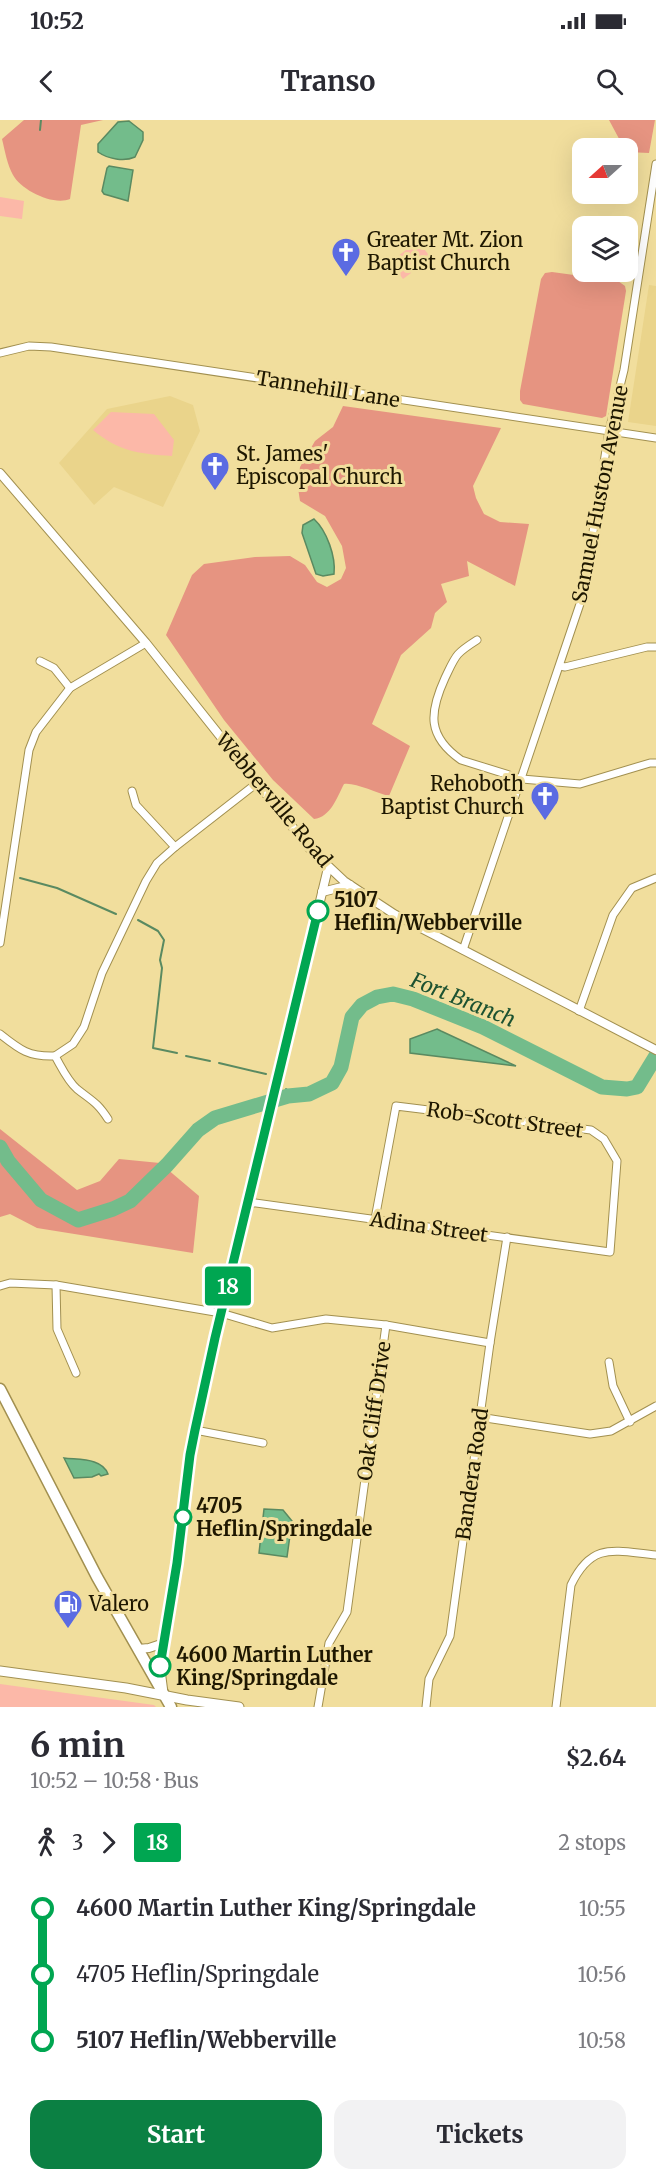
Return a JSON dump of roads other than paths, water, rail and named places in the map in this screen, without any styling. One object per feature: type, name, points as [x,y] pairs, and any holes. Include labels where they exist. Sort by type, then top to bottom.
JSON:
[{"type":"main road","points":[[0,1389],[97,1577],[171,1707]]},
{"type":"main road","points":[[0,1671],[239,1707]]},
{"type":"street","name":"Samuel Huston Avenue","points":[[463,950],[586,584],[609,431],[624,370],[656,165]]},
{"type":"street","name":"Tannehill Lane","points":[[0,353],[29,346],[51,347],[656,438]]},
{"type":"street","name":"Webberville Road","points":[[0,473],[146,643],[293,830],[328,867],[376,904],[653,1049]]},
{"type":"street","points":[[477,640],[458,652],[437,696],[433,717],[436,734],[448,750],[461,760],[522,779],[580,784],[656,763]]},
{"type":"street","points":[[0,943],[29,750],[36,732],[70,688],[146,643]]},
{"type":"street","points":[[560,666],[565,667],[647,647],[656,647]]},
{"type":"street","points":[[40,661],[54,668],[70,688]]},
{"type":"street","points":[[0,1034],[22,1052],[38,1057],[55,1056],[73,1044],[84,1027],[102,972],[146,881],[158,864],[175,847],[257,783]]},
{"type":"street","points":[[132,791],[136,805],[175,847]]},
{"type":"street","points":[[163,1696],[160,1666],[177,1563],[190,1455],[221,1313],[328,867]]},
{"type":"street","points":[[579,1011],[613,915],[632,888],[656,878]]},
{"type":"street","points":[[322,892],[350,885]]},
{"type":"street","points":[[55,1056],[76,1088],[98,1104],[108,1119]]},
{"type":"street","name":"Rob-Scott Street","points":[[375,1219],[396,1106],[578,1128],[591,1130],[604,1139],[617,1161],[610,1252]]},
{"type":"street","name":"Adina Street","points":[[248,1202],[610,1252]]},
{"type":"street","name":"Bandera Road","points":[[426,1707],[429,1679],[450,1636],[479,1418],[507,1237]]},
{"type":"street","points":[[0,1286],[10,1283],[56,1285],[221,1313],[272,1328],[326,1318],[386,1325],[490,1343]]},
{"type":"street","points":[[56,1285],[57,1329],[76,1373]]},
{"type":"street","name":"Oak Cliff Drive","points":[[318,1707],[329,1643],[347,1612],[386,1325]]},
{"type":"street","points":[[609,1362],[613,1386],[630,1422]]},
{"type":"street","points":[[479,1418],[590,1434],[611,1431],[656,1406]]},
{"type":"street","points":[[195,1430],[263,1443]]},
{"type":"street","points":[[556,1707],[571,1585],[585,1561],[611,1550],[656,1555]]},
{"type":"street","points":[[138,1649],[164,1643]]},
{"type":"waterway","points":[[40,130],[41,120]]},
{"type":"waterway","points":[[20,878],[57,888],[116,914]]},
{"type":"waterway","points":[[138,920],[158,931],[164,940],[160,960],[162,968],[153,1048],[177,1053]]},
{"type":"waterway","name":"Fort Branch","points":[[0,1147],[8,1161],[41,1200],[78,1220],[113,1209],[130,1201],[167,1165],[198,1130],[215,1118],[288,1096],[309,1094],[332,1083],[341,1067],[352,1017],[362,1005],[377,997],[393,994],[413,999],[483,1027],[602,1087],[627,1089],[637,1087],[656,1056]]},
{"type":"waterway","points":[[186,1056],[210,1061]]},
{"type":"waterway","points":[[219,1063],[266,1074]]},
{"type":"waterway","name":"Fort Branch","points":[[286,1089],[294,1095]]},
{"type":"place","name":"Greater Mt. Zion Baptist Church","points":[[346,278]]},
{"type":"place","name":"St. James' Episcopal Church","points":[[215,492]]},
{"type":"place","name":"Rehoboth Baptist Church","points":[[545,822]]},
{"type":"place","name":"5107 Heflin/Webberville","points":[[318,911]]},
{"type":"place","name":"4705 Heflin/Springdale","points":[[183,1517]]},
{"type":"place","name":"Valero","points":[[68,1630]]},
{"type":"place","name":"4600 Martin Luther King/Springdale","points":[[160,1666]]}]
